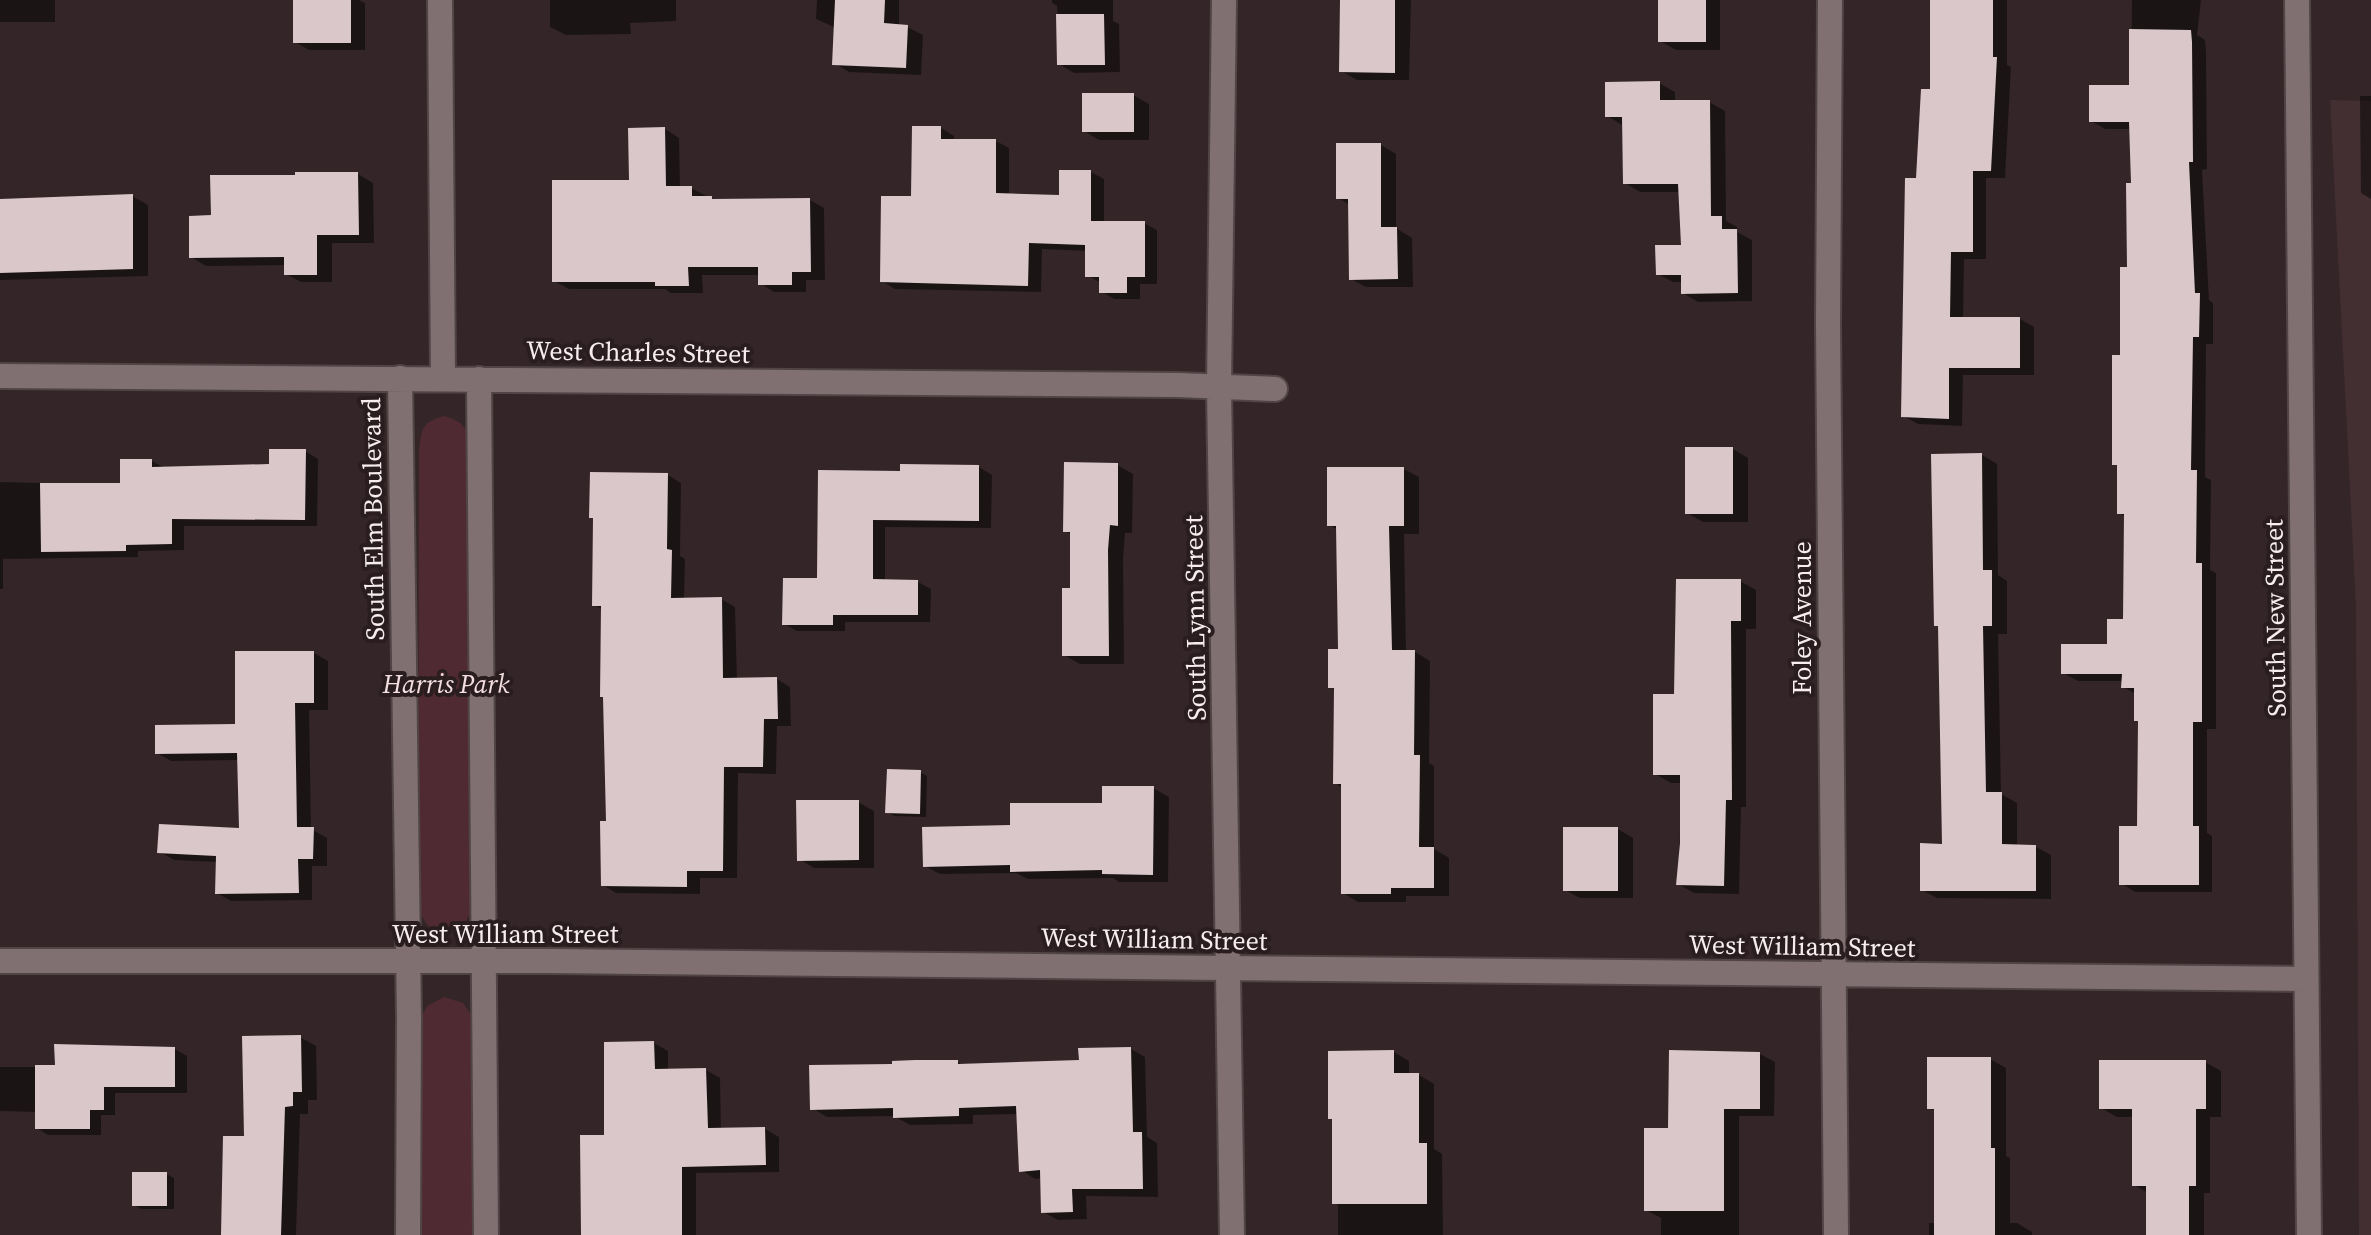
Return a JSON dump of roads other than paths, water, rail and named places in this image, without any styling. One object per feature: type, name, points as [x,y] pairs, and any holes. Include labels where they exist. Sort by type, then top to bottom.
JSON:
[{"type":"street","points":[[440,0],[443,379]]},
{"type":"street","name":"South Lynn Street","points":[[1224,0],[1219,387],[1232,1235]]},
{"type":"street","name":"Foley Avenue","points":[[1830,0],[1828,324],[1836,1235]]},
{"type":"street","name":"South New Street","points":[[2297,0],[2309,1235]]},
{"type":"street","name":"West Charles Street","points":[[0,376],[1275,389]]},
{"type":"street","name":"South Elm Boulevard","points":[[400,378],[408,961],[408,1235]]},
{"type":"street","points":[[479,379],[486,1235]]},
{"type":"street","name":"West William Street","points":[[0,961],[483,961],[2306,979]]},
{"type":"park label","name":"Harris Park","points":[[446,684]]}]
